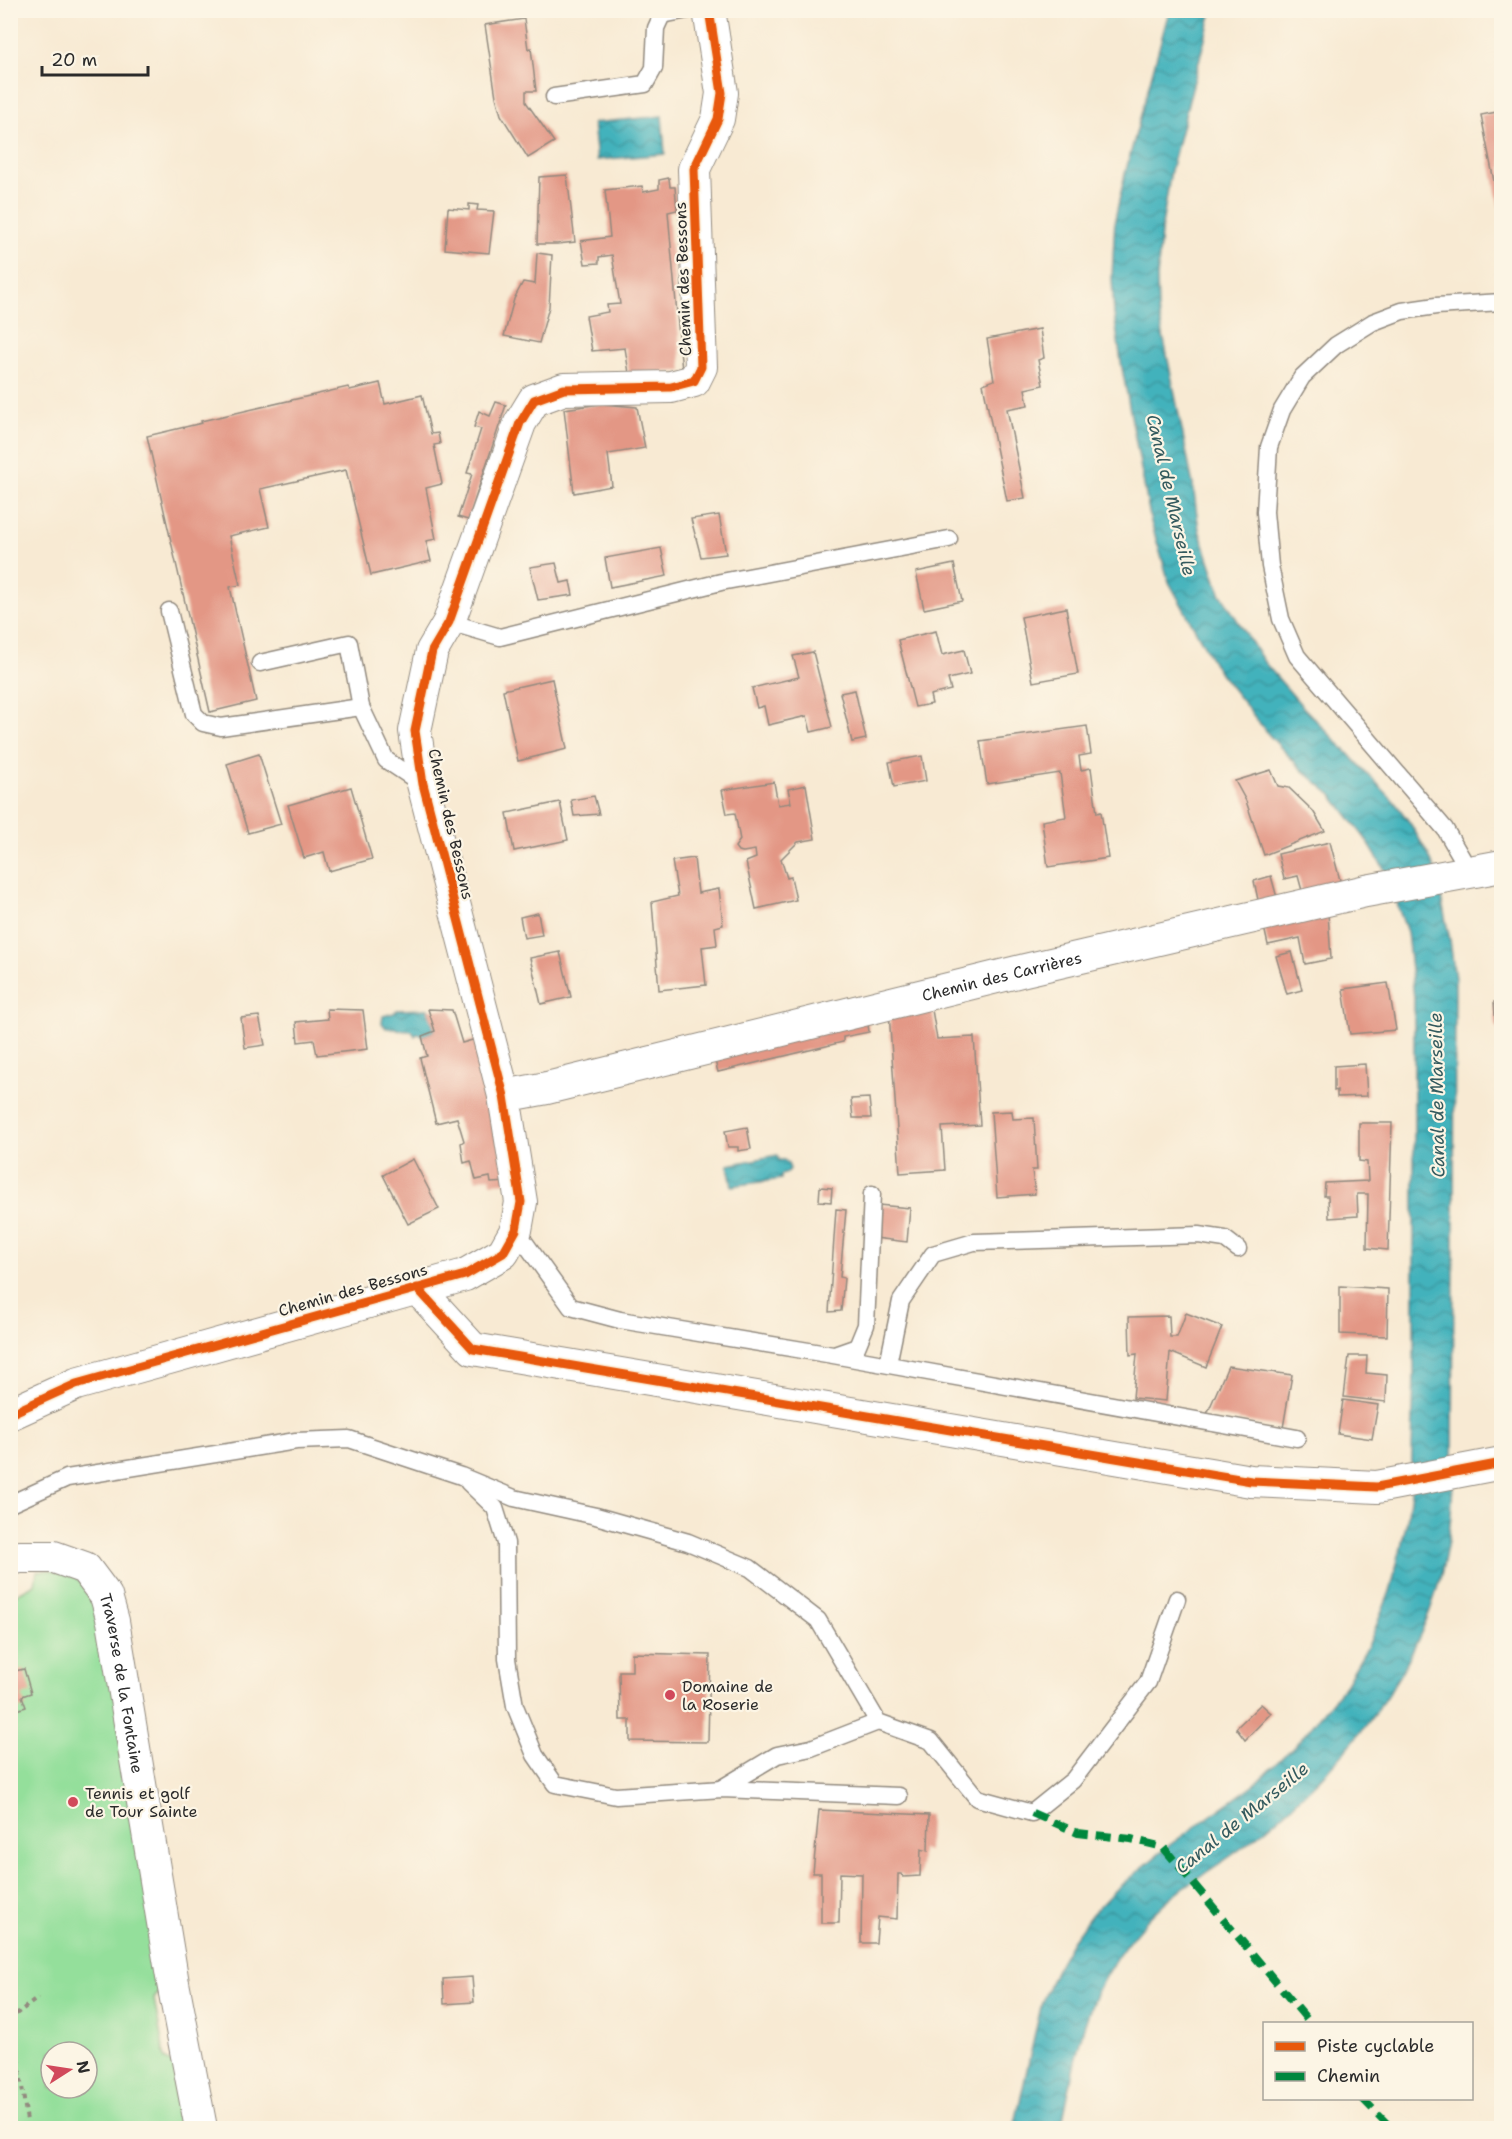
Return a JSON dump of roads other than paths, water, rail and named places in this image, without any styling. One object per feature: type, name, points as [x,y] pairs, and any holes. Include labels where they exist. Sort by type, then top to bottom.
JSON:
[{"type":"street","name":"Chemin des Bessons","points":[[10,1414],[76,1384],[465,1275],[502,1253],[516,1230],[521,1202],[504,1096],[423,784],[415,731],[432,651],[449,622],[520,423],[534,400],[564,389],[671,387],[694,381],[701,367],[694,169],[718,119],[722,93],[710,10]]},
{"type":"street","name":"Chemin des Carrières","points":[[504,1096],[547,1088],[1025,970],[1366,891],[1502,866]]},
{"type":"street","points":[[417,1288],[473,1349],[1251,1481],[1377,1487],[1498,1463]]},
{"type":"street","name":"Traverse de la Fontaine","points":[[10,1559],[54,1557],[85,1568],[106,1596],[113,1621],[173,1983],[201,2128]]},
{"type":"lane","points":[[554,97],[645,84],[654,68],[656,28],[662,15],[688,10]]},
{"type":"lane","points":[[1470,872],[1445,830],[1297,656],[1281,619],[1270,566],[1265,512],[1269,447],[1281,410],[1302,377],[1336,345],[1373,322],[1402,311],[1436,306],[1502,302]]},
{"type":"lane","points":[[449,622],[500,637],[721,582],[950,539]]},
{"type":"lane","points":[[169,611],[194,714],[203,723],[221,727],[361,707]]},
{"type":"lane","points":[[260,663],[349,643],[361,707],[386,760],[423,784]]},
{"type":"lane","points":[[833,1355],[857,1347],[866,1325],[872,1194]]},
{"type":"lane","points":[[516,1230],[571,1307],[620,1320],[888,1364],[1297,1438]]},
{"type":"lane","points":[[888,1364],[901,1301],[933,1254],[975,1242],[1199,1235],[1225,1239],[1238,1249]]},
{"type":"lane","points":[[10,1504],[67,1478],[296,1441],[349,1439],[461,1476],[514,1498],[596,1516],[688,1542],[750,1568],[818,1620],[878,1722],[931,1741],[977,1798],[1032,1813],[1072,1780],[1148,1682],[1177,1599]]},
{"type":"lane","points":[[461,1476],[495,1508],[507,1543],[507,1659],[514,1706],[535,1755],[555,1784],[616,1796],[722,1789],[899,1796]]},
{"type":"lane","points":[[722,1789],[777,1755],[811,1748],[878,1722]]},
{"type":"water","name":"Canal de Marseille","points":[[1169,11],[1212,11],[1171,170],[1161,232],[1157,278],[1158,310],[1193,485],[1199,530],[1220,593],[1264,662],[1303,707],[1393,800],[1410,823],[1435,870],[1450,940],[1455,979],[1452,1507],[1447,1546],[1436,1592],[1420,1636],[1399,1677],[1374,1715],[1345,1752],[1279,1817],[1236,1852],[1172,1896],[1143,1925],[1110,1968],[1091,2006],[1079,2046],[1061,2128],[1014,2128],[1042,2002],[1055,1971],[1072,1941],[1092,1914],[1115,1890],[1171,1844],[1255,1784],[1301,1739],[1344,1687],[1369,1644],[1391,1589],[1407,1521],[1411,1492],[1414,1371],[1414,998],[1407,932],[1391,880],[1365,838],[1332,795],[1303,771],[1269,735],[1217,669],[1169,582],[1151,522],[1122,368],[1114,314],[1112,278],[1115,219]]},
{"type":"water","points":[[662,116],[665,154],[597,160],[593,123]]},
{"type":"water","points":[[428,1009],[435,1031],[422,1036],[418,1033],[415,1036],[412,1031],[386,1028],[382,1023],[383,1016],[397,1010]]},
{"type":"water","points":[[777,1155],[779,1160],[788,1163],[790,1169],[781,1175],[781,1179],[732,1186],[728,1165]]},
{"type":"place","name":"Domaine de la Roserie","points":[[670,1695]]},
{"type":"place","name":"Tennis et golf de Tour Sainte","points":[[73,1802]]}]
